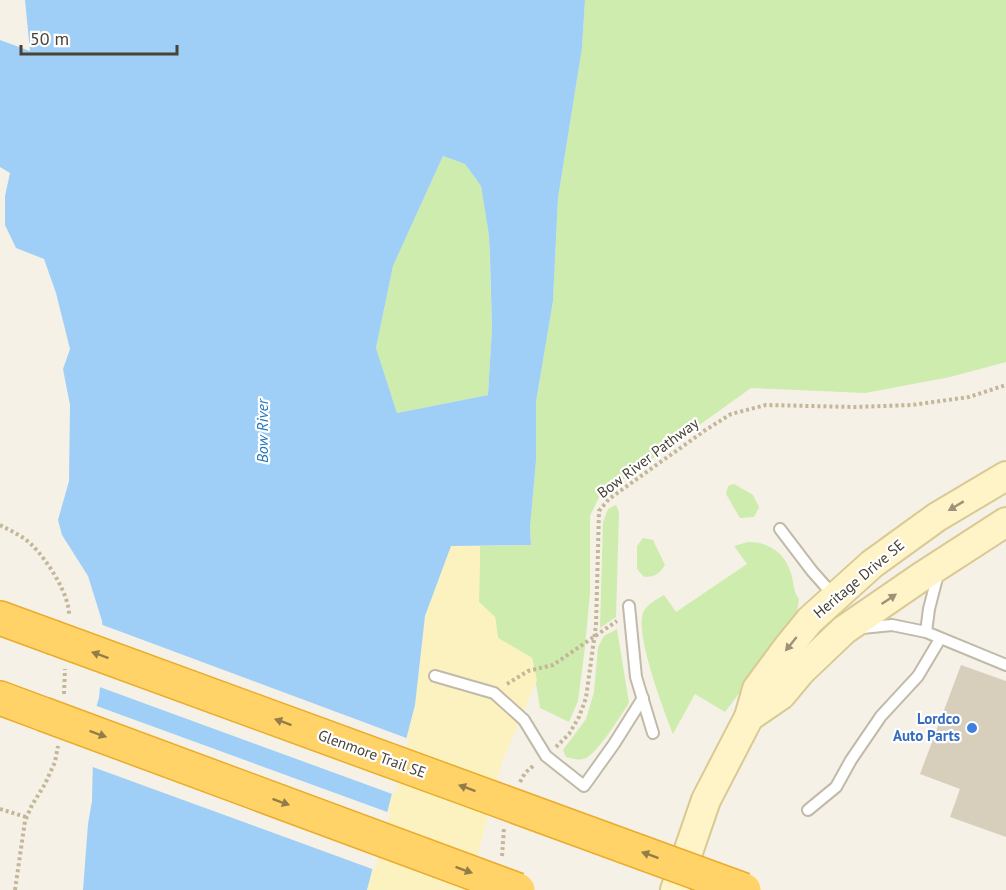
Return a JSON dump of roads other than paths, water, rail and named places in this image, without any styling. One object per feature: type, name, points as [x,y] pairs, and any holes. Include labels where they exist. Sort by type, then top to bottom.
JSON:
[{"type":"highway","name":"Glenmore Trail SE","points":[[0,618],[744,890]]},
{"type":"highway","points":[[0,698],[509,878]]},
{"type":"main road","name":"Heritage Drive SE","points":[[675,890],[706,800],[749,717],[757,689],[773,666],[810,620],[872,564],[937,517],[1006,476]]},
{"type":"main road","name":"Heritage Drive SE","points":[[749,717],[781,695],[801,671],[844,630],[1006,522]]},
{"type":"lane","points":[[780,529],[835,597]]},
{"type":"lane","points":[[926,632],[934,585],[942,563]]},
{"type":"lane","points":[[629,610],[636,677],[653,733]]},
{"type":"lane","points":[[844,630],[892,625],[926,632],[940,639],[1005,660]]},
{"type":"lane","points":[[808,810],[836,787],[881,716],[918,676],[940,639]]},
{"type":"lane","points":[[435,676],[494,693],[524,720],[546,756],[584,786],[643,698]]},
{"type":"water","name":"Bow River","points":[[25,0],[585,0],[582,48],[558,198],[553,301],[536,402],[536,461],[530,528],[531,545],[451,546],[425,616],[415,705],[367,890],[83,890],[92,801],[94,714],[99,698],[104,645],[102,621],[88,576],[62,535],[58,520],[69,481],[70,405],[63,369],[70,349],[56,293],[44,259],[16,248],[5,225],[5,196],[10,173],[0,167],[0,40],[30,51]],"holes":[[[443,156],[465,164],[481,186],[489,236],[492,328],[488,395],[397,413],[376,348],[393,266]]]},
{"type":"place","name":"Lordco Auto Parts","points":[[972,728]]}]
